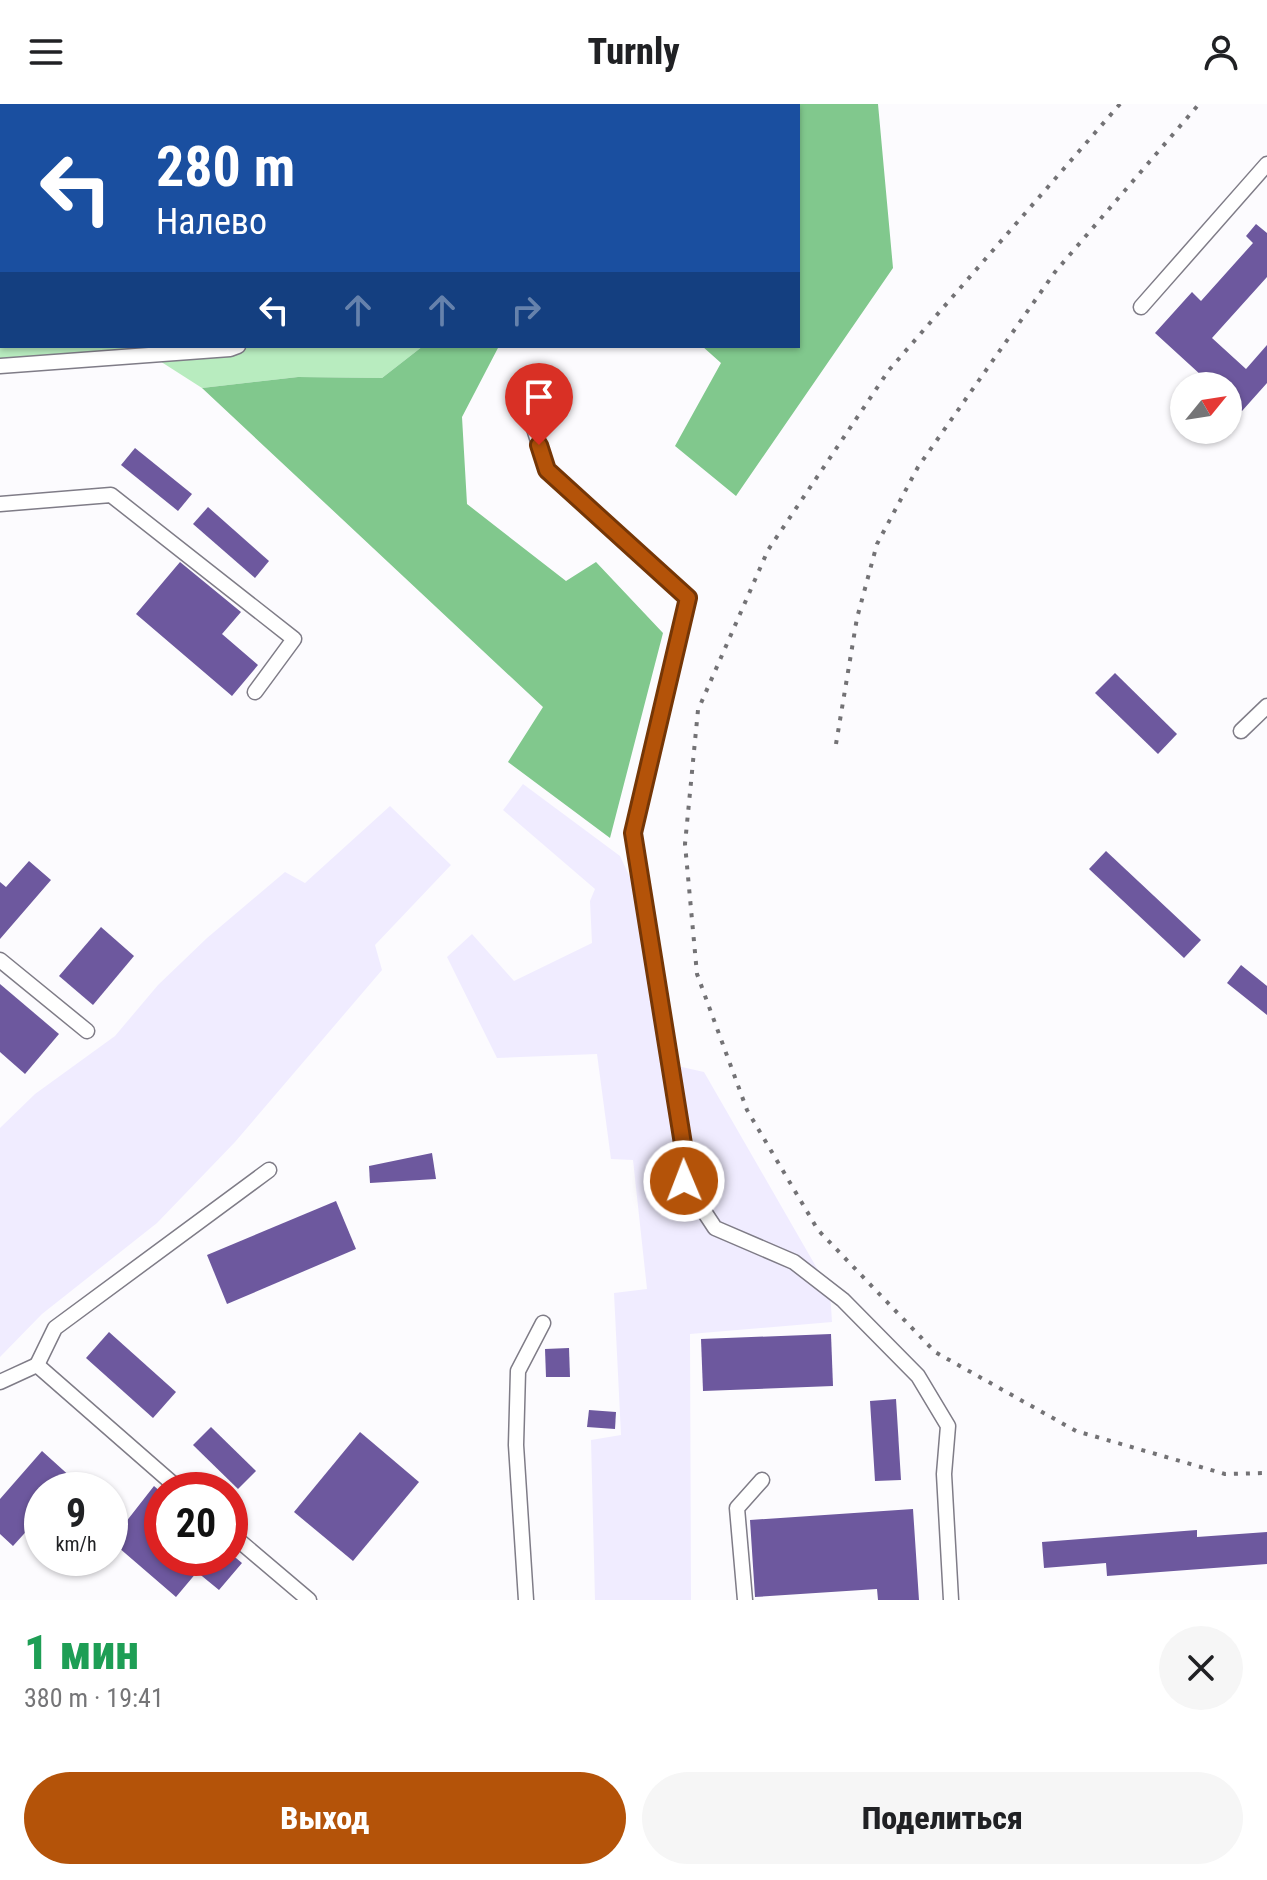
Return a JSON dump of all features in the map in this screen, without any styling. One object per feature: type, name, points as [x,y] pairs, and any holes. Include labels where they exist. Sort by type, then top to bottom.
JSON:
[{"type":"street","points":[[1141,307],[1267,164]]},
{"type":"street","points":[[0,366],[233,348]]},
{"type":"street","points":[[531,419],[547,470],[688,598],[633,833],[683,1144],[684,1181],[715,1228],[794,1262],[843,1300],[918,1376],[948,1426],[944,1474],[951,1600]]},
{"type":"street","points":[[0,504],[111,495],[294,639],[255,692]]},
{"type":"street","points":[[1241,731],[1267,706]]},
{"type":"street","points":[[0,960],[87,1031]]},
{"type":"street","points":[[0,1382],[37,1365],[55,1328],[269,1170]]},
{"type":"street","points":[[526,1600],[516,1445],[518,1371],[543,1323]]},
{"type":"street","points":[[37,1365],[159,1472]]},
{"type":"street","points":[[745,1600],[737,1508],[762,1480]]},
{"type":"street","points":[[248,1548],[309,1600]]},
{"type":"shaded area","points":[[523,784],[620,856],[642,903],[664,1063],[704,1072],[830,1291],[832,1322],[690,1334],[691,1600],[595,1600],[591,1440],[621,1435],[614,1293],[647,1289],[633,1160],[611,1159],[597,1054],[497,1058],[447,957],[472,934],[514,981],[592,943],[590,901],[595,889],[503,810]]},
{"type":"shaded area","points":[[390,806],[451,865],[375,945],[382,970],[235,1142],[157,1223],[42,1314],[0,1357],[0,1128],[35,1094],[115,1036],[158,985],[207,938],[285,872],[305,883]]},
{"type":"green space","points":[[800,104],[878,104],[893,268],[736,496],[675,446],[721,363],[704,348],[800,348]]},
{"type":"green space","points":[[0,348],[420,348],[382,378],[298,377],[202,388],[152,356],[0,363]]},
{"type":"green space","points":[[420,348],[498,348],[462,417],[467,504],[566,581],[596,562],[663,633],[610,838],[508,762],[543,707],[202,388],[298,377],[382,378]]},
{"type":"building","points":[[1256,224],[1267,233],[1267,277],[1212,338],[1246,369],[1267,345],[1267,383],[1242,411],[1242,372],[1198,372],[1155,333],[1192,292],[1201,301],[1253,243],[1246,236]]},
{"type":"building","points":[[135,448],[192,494],[178,511],[121,465]]},
{"type":"building","points":[[208,507],[269,561],[255,578],[193,524]]},
{"type":"building","points":[[180,562],[241,612],[222,634],[258,665],[232,696],[136,614]]},
{"type":"building","points":[[1115,673],[1177,734],[1158,754],[1095,693]]},
{"type":"building","points":[[1106,851],[1201,940],[1184,958],[1089,869]]},
{"type":"building","points":[[29,861],[51,880],[0,939],[0,882],[6,887]]},
{"type":"building","points":[[101,927],[134,956],[93,1005],[59,976]]},
{"type":"building","points":[[1241,965],[1267,986],[1267,1015],[1227,983]]},
{"type":"building","points":[[0,984],[59,1034],[25,1074],[0,1052]]},
{"type":"building","points":[[432,1153],[436,1179],[370,1183],[369,1166]]},
{"type":"building","points":[[336,1201],[356,1249],[227,1304],[207,1255]]},
{"type":"building","points":[[109,1332],[176,1392],[153,1418],[86,1358]]},
{"type":"building","points":[[831,1334],[833,1386],[703,1391],[701,1339]]},
{"type":"building","points":[[569,1348],[570,1377],[546,1377],[545,1349]]},
{"type":"building","points":[[896,1399],[901,1480],[875,1481],[870,1401]]},
{"type":"building","points":[[589,1410],[616,1412],[615,1429],[587,1427]]},
{"type":"building","points":[[211,1427],[256,1471],[248,1479],[248,1472],[221,1472],[193,1445]]},
{"type":"building","points":[[360,1432],[419,1482],[353,1561],[294,1512]]},
{"type":"building","points":[[42,1451],[65,1472],[24,1472],[24,1534],[13,1546],[0,1534],[0,1499]]},
{"type":"building","points":[[144,1499],[144,1569],[128,1556],[128,1519]]},
{"type":"building","points":[[913,1509],[919,1600],[878,1600],[877,1589],[755,1597],[750,1520]]},
{"type":"building","points":[[1197,1530],[1197,1537],[1267,1532],[1267,1564],[1107,1576],[1106,1563],[1044,1568],[1042,1542]]},
{"type":"building","points":[[152,1576],[194,1576],[176,1597]]},
{"type":"building","points":[[202,1576],[231,1576],[219,1590]]},
{"type":"railway","points":[[1120,104],[889,370],[768,550],[698,710],[685,844],[697,974],[747,1110],[818,1230],[935,1352],[1076,1431],[1225,1474],[1267,1473]]},
{"type":"railway","points":[[836,744],[857,618],[877,544],[918,467],[1055,272],[1199,104]]},
{"type":"route","points":[[539,445],[547,470],[688,598],[633,833],[683,1144],[684,1181]]}]
